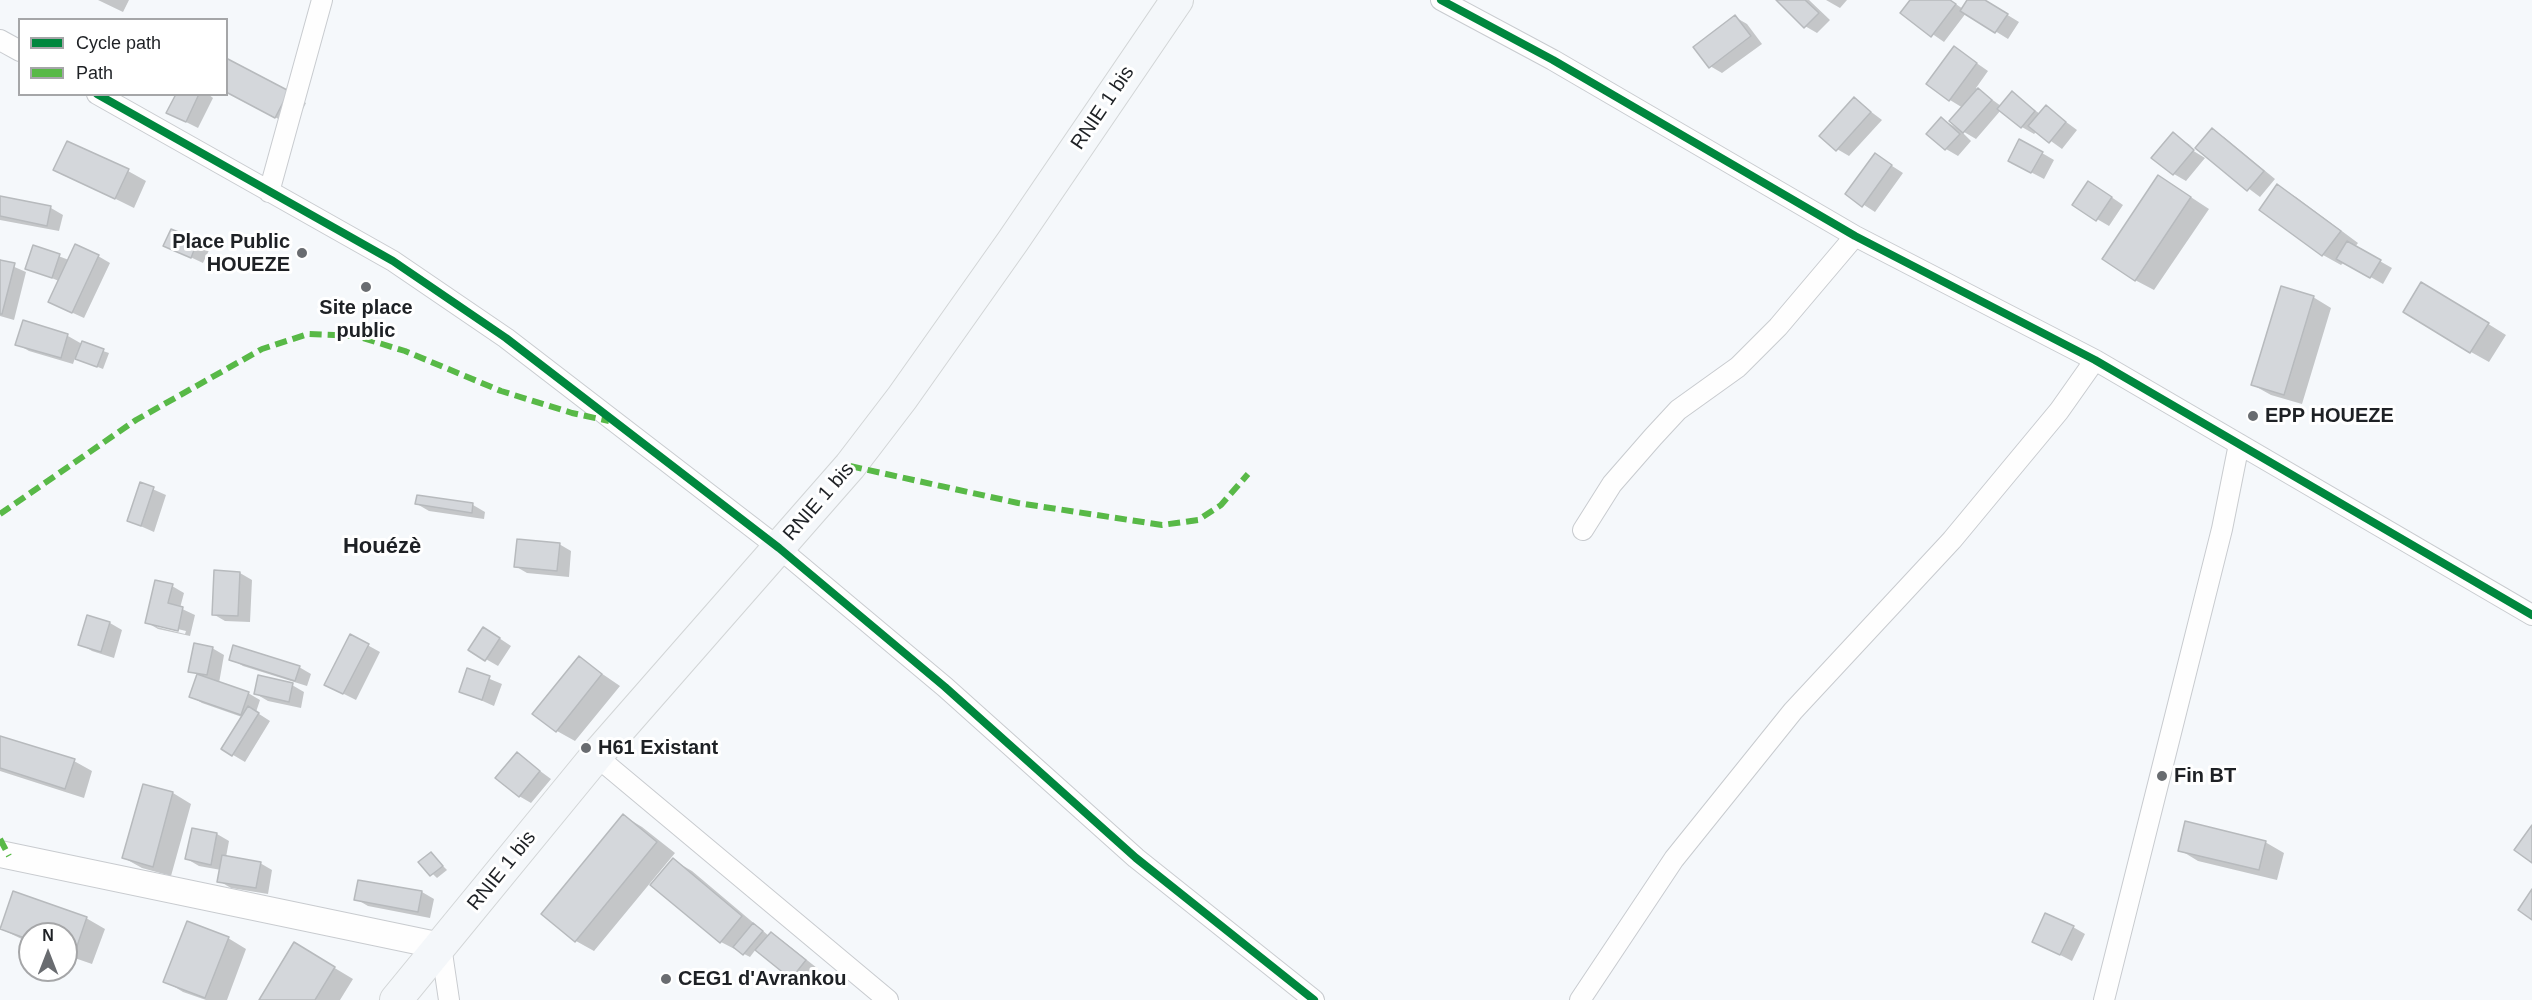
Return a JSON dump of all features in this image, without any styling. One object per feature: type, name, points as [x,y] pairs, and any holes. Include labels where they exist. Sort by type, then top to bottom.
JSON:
[{"type":"main road","name":"RNIE 1 bis","points":[[396,1000],[596,756],[850,466],[902,398],[1013,241],[1177,0]]},
{"type":"street","points":[[269,192],[322,0]]},
{"type":"street","points":[[1441,0],[1553,60],[1855,236],[2095,360],[2532,615]]},
{"type":"street","points":[[0,40],[18,50]]},
{"type":"street","points":[[101,96],[393,261],[506,338],[779,548],[945,687],[1136,858],[1314,1000]]},
{"type":"street","points":[[1583,530],[1612,484],[1659,430],[1678,410],[1738,367],[1778,327],[1855,236]]},
{"type":"street","points":[[1580,1000],[1674,859],[1792,711],[1952,540],[2059,411],[2095,360]]},
{"type":"street","points":[[2104,1000],[2222,530],[2239,444]]},
{"type":"street","points":[[596,756],[888,1000]]},
{"type":"street","points":[[0,854],[441,946],[449,1000]]},
{"type":"building","points":[[1776,0],[1805,0],[1819,13],[1804,28]]},
{"type":"building","points":[[1910,0],[1950,0],[1956,4],[1931,37],[1900,13]]},
{"type":"building","points":[[1967,0],[1985,0],[2008,14],[1995,33],[1960,11]]},
{"type":"building","points":[[1735,15],[1751,36],[1709,68],[1693,47]]},
{"type":"building","points":[[1954,46],[1977,63],[1949,101],[1926,84]]},
{"type":"building","points":[[228,59],[289,91],[275,118],[228,93]]},
{"type":"building","points":[[1978,88],[1992,100],[1963,133],[1949,121]]},
{"type":"building","points":[[2012,91],[2035,111],[2021,128],[1997,109]]},
{"type":"building","points":[[175,96],[198,96],[186,122],[166,113]]},
{"type":"building","points":[[1854,97],[1871,112],[1836,151],[1819,136]]},
{"type":"building","points":[[2046,105],[2066,122],[2049,143],[2028,126]]},
{"type":"building","points":[[1941,117],[1960,134],[1945,150],[1926,134]]},
{"type":"building","points":[[2212,128],[2264,171],[2247,191],[2195,148]]},
{"type":"building","points":[[2173,132],[2194,150],[2173,175],[2151,158]]},
{"type":"building","points":[[2019,139],[2043,152],[2031,173],[2008,161]]},
{"type":"building","points":[[67,141],[129,169],[115,199],[53,170]]},
{"type":"building","points":[[1875,153],[1892,165],[1862,207],[1845,194]]},
{"type":"building","points":[[2158,175],[2191,197],[2135,281],[2102,259]]},
{"type":"building","points":[[2088,181],[2112,197],[2096,221],[2072,205]]},
{"type":"building","points":[[2277,184],[2341,231],[2322,256],[2259,210]]},
{"type":"building","points":[[0,196],[51,206],[47,226],[0,216]]},
{"type":"building","points":[[171,229],[198,240],[191,258],[163,246]]},
{"type":"building","points":[[2347,241],[2381,260],[2370,278],[2336,259]]},
{"type":"building","points":[[75,244],[99,255],[72,313],[48,302]]},
{"type":"building","points":[[33,245],[60,254],[52,278],[25,269]]},
{"type":"building","points":[[0,260],[15,263],[2,314],[0,314]]},
{"type":"building","points":[[2421,282],[2489,323],[2470,353],[2403,312]]},
{"type":"building","points":[[2281,286],[2314,296],[2284,395],[2251,385]]},
{"type":"building","points":[[23,320],[68,334],[61,358],[15,345]]},
{"type":"building","points":[[82,341],[104,349],[97,367],[75,359]]},
{"type":"building","points":[[140,482],[154,487],[141,526],[127,521]]},
{"type":"building","points":[[417,495],[473,503],[472,513],[415,504]]},
{"type":"building","points":[[517,539],[560,543],[557,571],[514,567]]},
{"type":"building","points":[[214,570],[240,572],[238,616],[212,615]]},
{"type":"building","points":[[155,580],[173,584],[168,603],[183,607],[178,631],[145,623]]},
{"type":"building","points":[[87,615],[110,622],[101,652],[78,645]]},
{"type":"building","points":[[483,627],[500,638],[485,661],[468,650]]},
{"type":"building","points":[[350,634],[369,644],[343,694],[324,685]]},
{"type":"building","points":[[194,643],[213,647],[207,675],[188,672]]},
{"type":"building","points":[[233,645],[300,666],[295,681],[229,660]]},
{"type":"building","points":[[579,656],[602,674],[556,732],[532,714]]},
{"type":"building","points":[[467,668],[490,676],[482,700],[459,692]]},
{"type":"building","points":[[197,674],[249,692],[241,715],[189,697]]},
{"type":"building","points":[[258,675],[293,683],[289,702],[254,694]]},
{"type":"building","points":[[248,706],[259,713],[232,756],[221,749]]},
{"type":"building","points":[[0,736],[75,759],[65,789],[0,768]]},
{"type":"building","points":[[517,752],[540,771],[519,797],[495,778]]},
{"type":"building","points":[[143,784],[173,792],[153,867],[122,858]]},
{"type":"building","points":[[623,814],[657,842],[575,942],[541,914]]},
{"type":"building","points":[[2185,821],[2266,841],[2259,870],[2178,851]]},
{"type":"building","points":[[2532,825],[2532,863],[2514,850]]},
{"type":"building","points":[[192,828],[217,833],[211,865],[185,859]]},
{"type":"building","points":[[431,852],[443,866],[430,876],[418,862]]},
{"type":"building","points":[[222,855],[261,862],[256,888],[217,882]]},
{"type":"building","points":[[673,858],[742,916],[720,943],[650,885]]},
{"type":"building","points":[[358,880],[422,891],[418,912],[354,900]]},
{"type":"building","points":[[2532,889],[2532,920],[2518,910]]},
{"type":"building","points":[[13,891],[87,917],[78,943],[78,922],[18,922],[18,936],[0,929]]},
{"type":"building","points":[[2045,913],[2074,926],[2060,955],[2032,942]]},
{"type":"building","points":[[187,921],[229,937],[205,998],[163,982]]},
{"type":"building","points":[[753,923],[763,931],[743,955],[733,947]]},
{"type":"building","points":[[771,932],[806,960],[791,979],[755,950]]},
{"type":"building","points":[[294,942],[335,967],[315,1000],[259,1000]]},
{"type":"marked path","points":[[0,514],[136,420],[262,349],[308,334],[356,336],[405,351],[501,391],[572,413],[609,421]]},
{"type":"marked path","points":[[850,466],[1018,503],[1162,525],[1198,520],[1221,505],[1248,474]]},
{"type":"marked path","points":[[0,839],[9,856]]},
{"type":"cycle path","points":[[1441,0],[1553,60],[1855,236],[2095,360],[2532,615]]},
{"type":"cycle path","points":[[101,96],[393,261],[506,338],[779,548],[945,687],[1136,858],[1314,1000]]},
{"type":"place","name":"Place Public HOUEZE","points":[[302,253]]},
{"type":"place","name":"Site place public","points":[[366,287]]},
{"type":"place","name":"EPP HOUEZE","points":[[2253,416]]},
{"type":"place","name":"H61 Existant","points":[[586,748]]},
{"type":"place","name":"Fin BT","points":[[2162,776]]},
{"type":"place","name":"CEG1 d'Avrankou","points":[[666,979]]},
{"type":"district","name":"Houézè","points":[[382,547]]}]
